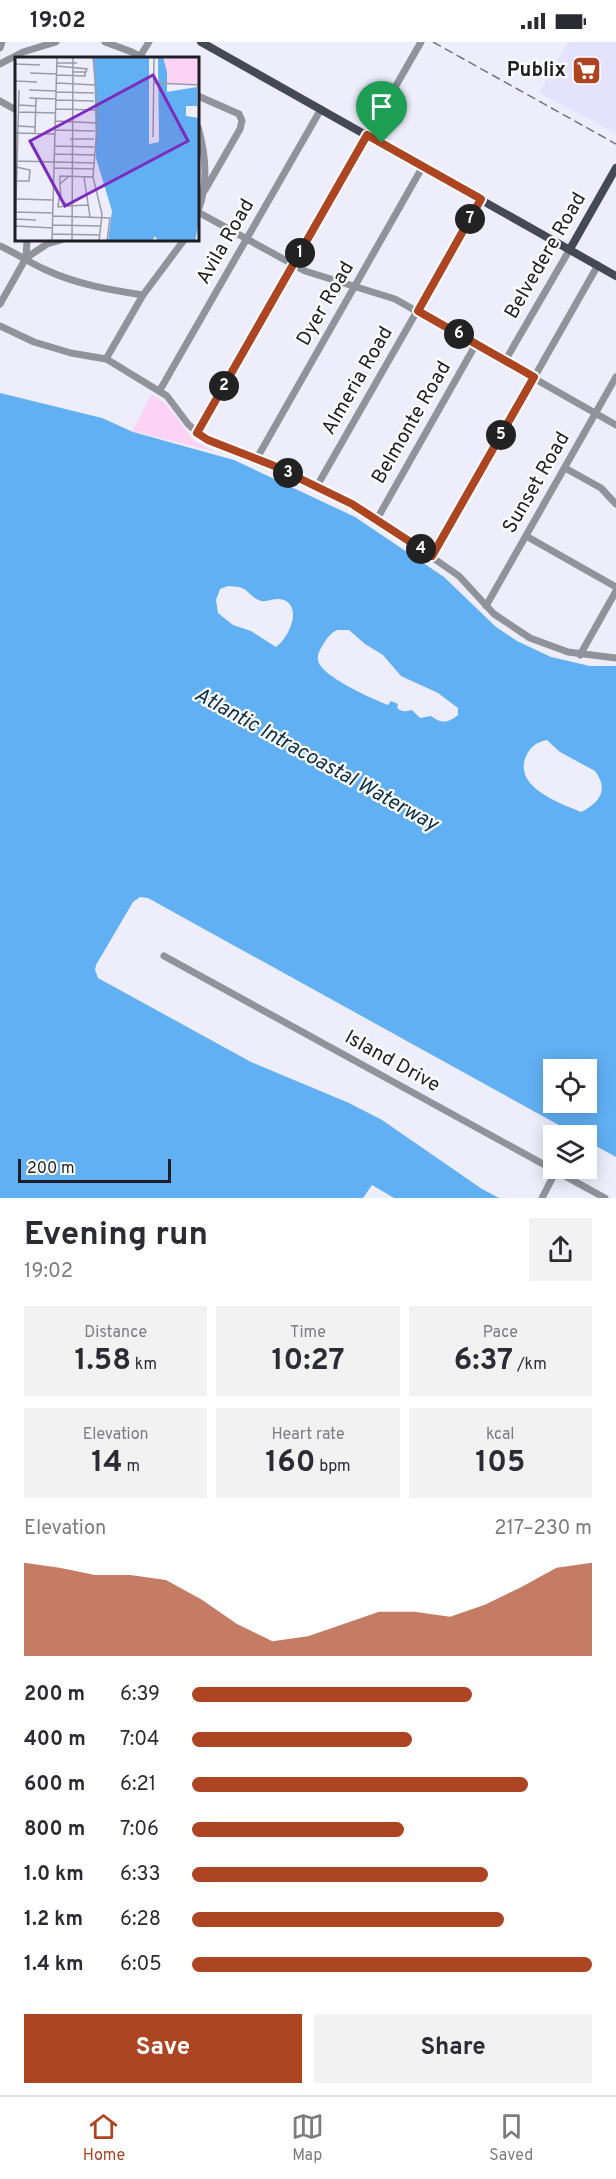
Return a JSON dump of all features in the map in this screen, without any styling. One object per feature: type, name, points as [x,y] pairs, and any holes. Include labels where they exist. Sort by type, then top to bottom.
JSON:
[{"type":"main road","points":[[201,42],[616,276]]},
{"type":"main road","name":"Belvedere Road","points":[[570,249],[616,168]]},
{"type":"street","points":[[0,48],[2,42]]},
{"type":"street","points":[[0,64],[23,52],[56,42]]},
{"type":"street","points":[[105,42],[139,57]]},
{"type":"street","points":[[142,57],[149,42]]},
{"type":"street","points":[[197,433],[421,42]]},
{"type":"street","points":[[200,97],[239,114],[242,121],[240,129],[205,190],[200,205]]},
{"type":"street","points":[[0,101],[15,109]]},
{"type":"street","name":"Avila Road","points":[[160,390],[321,109]]},
{"type":"street","points":[[200,135],[204,152],[205,190]]},
{"type":"street","name":"Dyer Road","points":[[257,458],[423,166]]},
{"type":"street","name":"Almeria Road","points":[[317,486],[481,199]]},
{"type":"street","points":[[200,212],[294,265],[324,278],[388,295],[616,424]]},
{"type":"street","points":[[26,258],[27,242]]},
{"type":"street","points":[[0,304],[26,258],[46,244],[54,242]]},
{"type":"street","points":[[106,359],[143,295],[183,242]]},
{"type":"street","points":[[0,246],[47,271],[85,284],[143,295]]},
{"type":"street","name":"Belvedere Road","points":[[505,361],[570,249]]},
{"type":"street","points":[[432,556],[598,265]]},
{"type":"street","points":[[0,326],[34,342],[71,353],[106,359],[160,390],[173,402],[197,433],[216,444],[257,458],[317,486],[377,519],[459,576],[486,606],[506,623],[530,638],[580,655],[616,658]]},
{"type":"street","name":"Belmonte Road","points":[[377,519],[476,344]]},
{"type":"street","name":"Sunset Road","points":[[486,606],[616,377]]},
{"type":"street","points":[[565,468],[601,488],[616,504]]},
{"type":"street","points":[[526,536],[616,589],[580,655]]},
{"type":"street","name":"Island Drive","points":[[164,956],[543,1165]]},
{"type":"street","points":[[542,1198],[552,1179]]},
{"type":"street","name":"Island Drive","points":[[569,1179],[605,1198]]},
{"type":"shaded area","points":[[568,42],[616,42],[616,133],[539,93]]},
{"type":"shaded area","points":[[152,394],[167,405],[194,441],[216,452],[132,431]]},
{"type":"water","name":"Atlantic Intracoastal Waterway","points":[[0,393],[102,418],[133,432],[234,460],[355,517],[444,577],[496,627],[517,641],[551,657],[590,666],[616,666],[616,1157],[597,1147],[597,1125],[559,1125],[148,898],[140,897],[133,902],[96,965],[98,978],[251,1062],[349,1103],[382,1120],[482,1189],[499,1198],[394,1198],[372,1185],[363,1198],[0,1198]],"holes":[[[228,586],[244,589],[261,601],[281,599],[290,604],[292,624],[281,643],[276,647],[251,631],[233,625],[218,613],[216,600],[220,589]],[[337,630],[349,630],[365,644],[383,655],[401,676],[438,693],[458,708],[458,715],[444,722],[431,716],[420,718],[412,710],[401,711],[397,708],[398,704],[391,701],[388,705],[337,680],[321,666],[318,660],[324,643]],[[547,740],[560,752],[595,771],[599,778],[602,790],[600,795],[593,804],[581,812],[540,792],[526,776],[524,767],[526,756],[537,743]]]},
{"type":"railway","points":[[433,42],[616,144]]},
{"type":"place","name":"Publix","points":[[587,71]]},
{"type":"route","points":[[367,135],[382,143],[481,199],[418,311],[534,377],[432,556],[352,504],[272,465],[216,444],[197,433],[367,135]]}]
